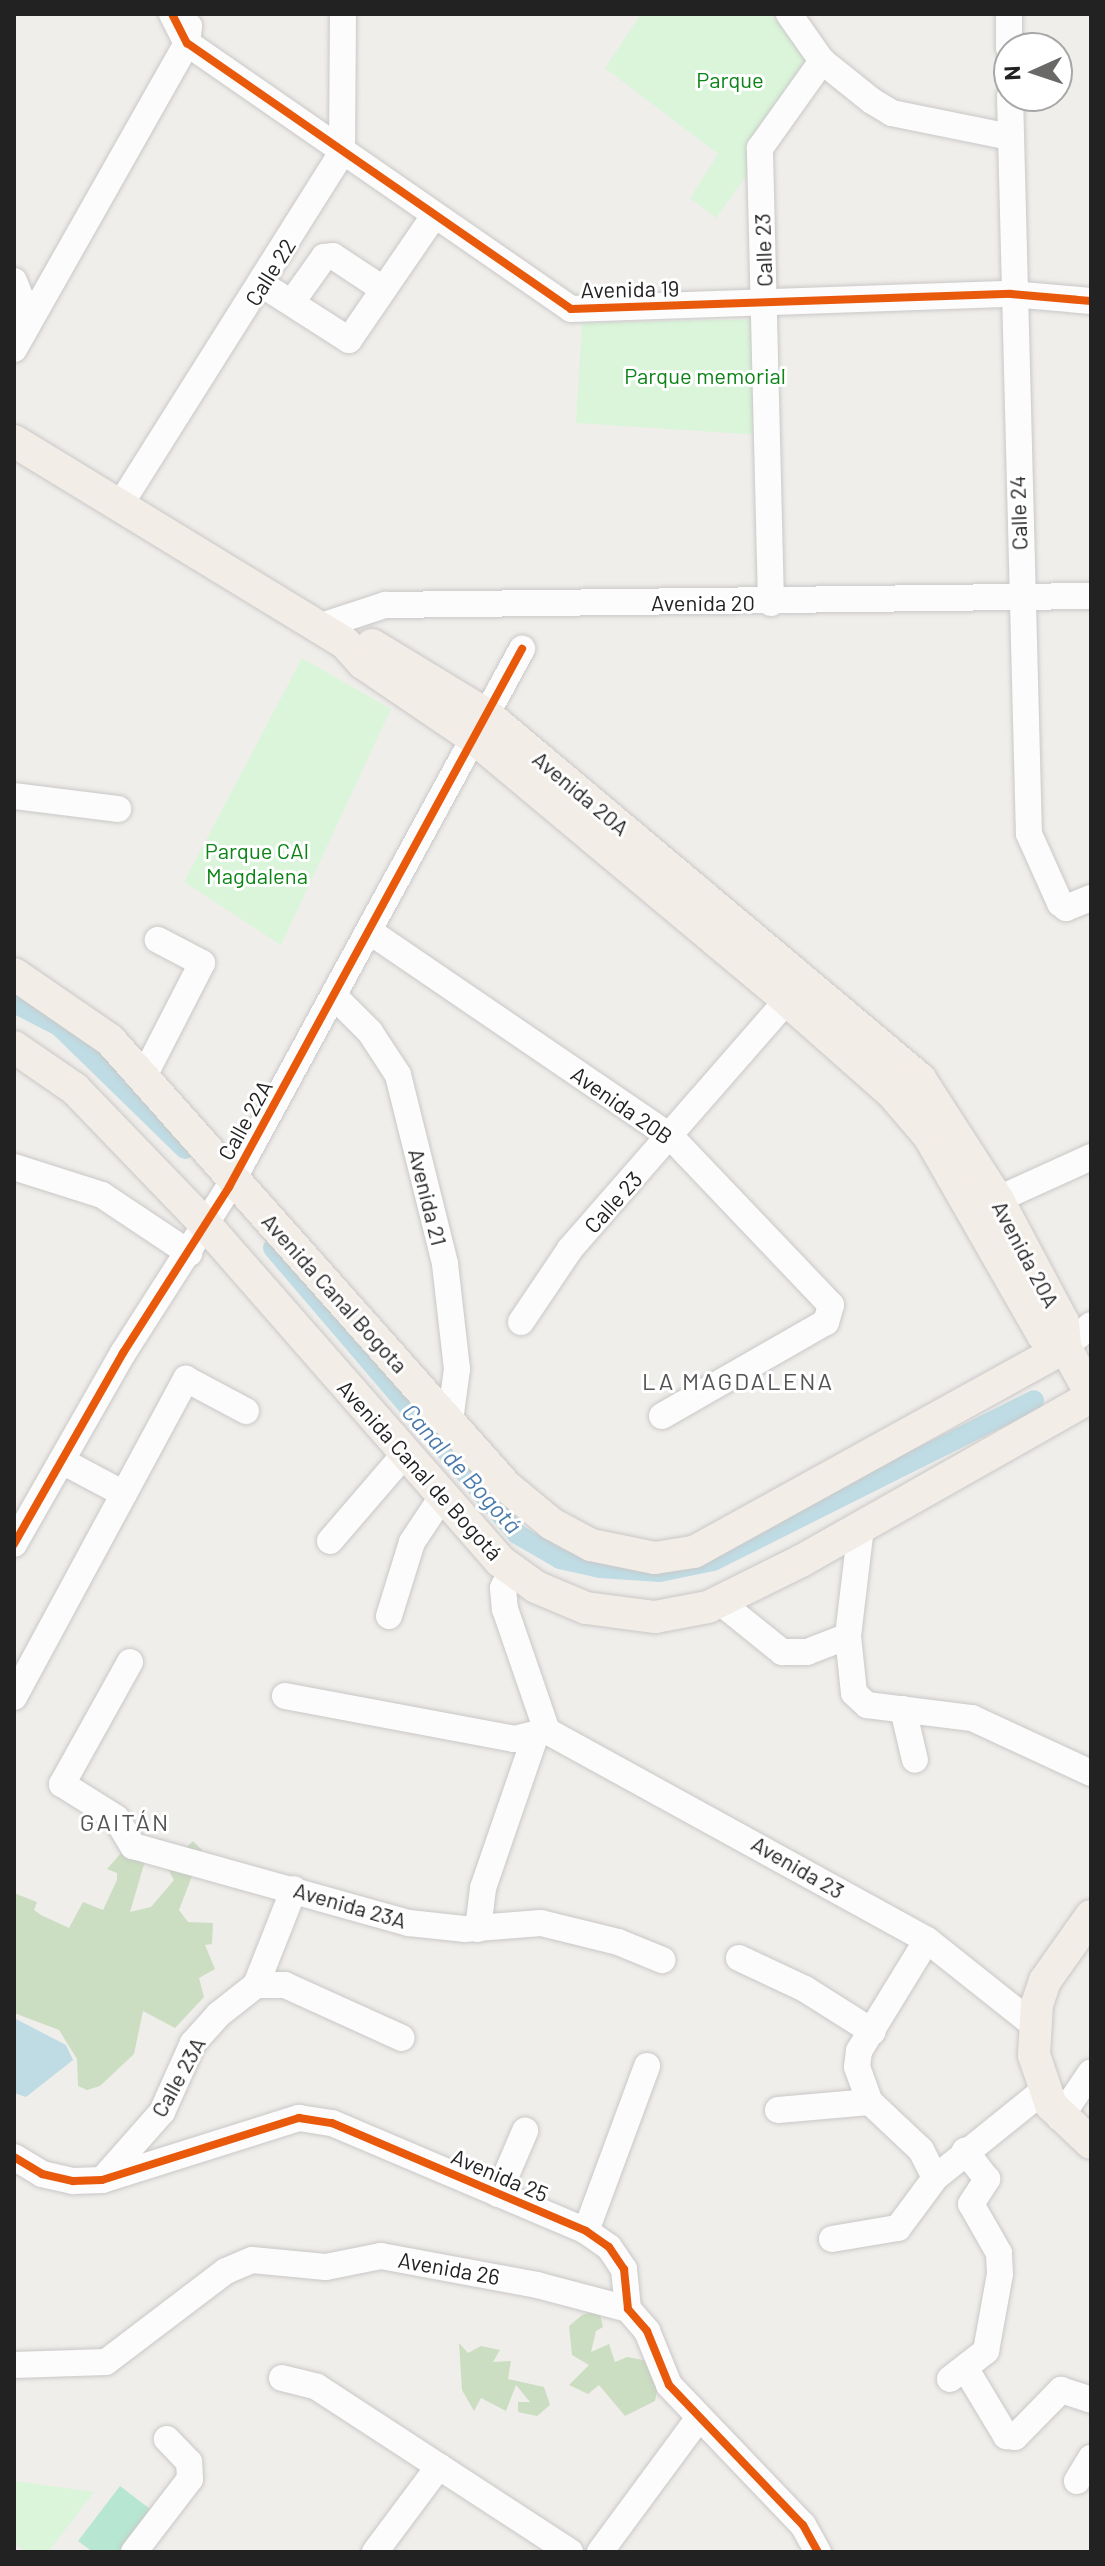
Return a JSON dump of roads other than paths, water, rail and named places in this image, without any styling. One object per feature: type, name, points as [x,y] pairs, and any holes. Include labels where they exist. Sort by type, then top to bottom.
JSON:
[{"type":"main road","name":"Avenida 20A","points":[[14,441],[332,635],[363,663],[481,727],[797,990],[902,1104],[985,1205],[1043,1335],[1065,1347]]},
{"type":"main road","points":[[14,974],[92,1024],[144,1076],[231,1183]]},
{"type":"main road","name":"Avenida Canal de Bogotá","points":[[14,1047],[75,1089],[208,1221],[442,1497],[511,1571],[555,1596],[615,1615],[675,1615],[720,1602],[861,1527],[1091,1396]]},
{"type":"main road","name":"Avenida Canal Bogota","points":[[231,1183],[521,1500],[572,1536],[621,1554],[671,1557],[704,1547],[1065,1347]]},
{"type":"main road","points":[[1065,1347],[1091,1396]]},
{"type":"main road","points":[[1091,1916],[1045,1981],[1035,2026],[1034,2055],[1044,2090],[1060,2118],[1091,2143]]},
{"type":"street","name":"Avenida 19","points":[[172,14],[187,43],[571,309],[765,305],[1011,294],[1091,301]]},
{"type":"street","points":[[14,349],[187,43],[191,14]]},
{"type":"street","points":[[342,153],[343,14]]},
{"type":"street","points":[[789,14],[822,61],[892,113],[1010,137]]},
{"type":"street","name":"Calle 23","points":[[771,603],[760,148],[822,61]]},
{"type":"street","name":"Calle 24","points":[[1010,112],[1011,294],[1029,834],[1060,903],[1066,908],[1084,902]]},
{"type":"street","name":"Calle 22","points":[[120,505],[263,285],[342,153]]},
{"type":"street","points":[[263,285],[349,340],[434,216]]},
{"type":"street","points":[[292,302],[324,257],[333,256],[383,289]]},
{"type":"street","points":[[14,281],[29,318]]},
{"type":"street","name":"Avenida 20","points":[[332,635],[385,605],[771,603],[1091,596]]},
{"type":"street","name":"Calle 22A","points":[[16,1536],[231,1183],[522,649]]},
{"type":"street","points":[[14,796],[118,809]]},
{"type":"street","name":"Avenida 20B","points":[[369,931],[671,1137],[831,1305],[826,1322],[662,1416]]},
{"type":"street","points":[[144,1076],[202,963],[158,940]]},
{"type":"street","name":"Calle 23","points":[[521,1322],[570,1249],[797,990]]},
{"type":"street","name":"Avenida 21","points":[[334,996],[370,1032],[398,1075],[445,1264],[457,1369],[450,1421]]},
{"type":"street","points":[[985,1205],[1091,1157]]},
{"type":"street","points":[[14,1167],[102,1195],[189,1253]]},
{"type":"street","points":[[1065,1347],[1091,1325]]},
{"type":"street","points":[[14,1697],[186,1379],[246,1411]]},
{"type":"street","points":[[330,1541],[404,1455]]},
{"type":"street","points":[[62,1461],[124,1494]]},
{"type":"street","points":[[389,1616],[412,1542],[442,1497]]},
{"type":"street","points":[[861,1527],[848,1636],[854,1693],[867,1705],[972,1718],[1091,1773]]},
{"type":"street","points":[[478,1929],[483,1888],[541,1732],[505,1609],[503,1588],[511,1571]]},
{"type":"street","points":[[720,1602],[782,1652],[807,1652],[848,1636]]},
{"type":"street","name":"Avenida 23A","points":[[130,1662],[62,1784],[116,1818],[133,1846],[409,1923],[478,1929],[541,1923],[618,1942],[662,1960]]},
{"type":"street","points":[[285,1696],[514,1739],[541,1732]]},
{"type":"street","points":[[903,1709],[915,1760]]},
{"type":"street","name":"Avenida 23","points":[[541,1732],[927,1940],[1035,2026]]},
{"type":"street","name":"Calle 23A","points":[[102,2180],[162,2112],[193,2043],[256,1985],[294,1889]]},
{"type":"street","points":[[927,1940],[859,2051],[857,2067],[870,2102],[921,2150],[935,2178]]},
{"type":"street","points":[[739,1958],[805,1989],[873,2032]]},
{"type":"street","points":[[256,1985],[285,1985],[402,2038]]},
{"type":"street","points":[[586,2231],[647,2066]]},
{"type":"street","points":[[1060,2118],[1091,2072]]},
{"type":"street","points":[[832,2239],[898,2228],[935,2178],[1044,2090]]},
{"type":"street","points":[[778,2110],[870,2102]]},
{"type":"street","name":"Avenida 25","points":[[14,2157],[42,2174],[73,2181],[102,2180],[299,2118],[332,2123],[586,2231],[609,2247],[624,2269],[628,2309]]},
{"type":"street","points":[[498,2194],[525,2131]]},
{"type":"street","points":[[965,2151],[987,2179],[971,2204],[999,2253],[1000,2274],[986,2351],[959,2375],[1006,2436],[1015,2437],[1061,2390],[1091,2400]]},
{"type":"street","name":"Avenida 26","points":[[14,2365],[106,2362],[226,2271],[252,2260],[326,2267],[381,2256],[489,2274],[628,2309]]},
{"type":"street","points":[[628,2309],[647,2331],[669,2385],[698,2419],[755,2471],[803,2525],[818,2552]]},
{"type":"street","points":[[282,2378],[317,2387],[570,2552]]},
{"type":"street","points":[[600,2552],[698,2419]]},
{"type":"street","points":[[134,2552],[190,2479],[189,2462],[167,2439]]},
{"type":"street","points":[[375,2552],[439,2466]]},
{"type":"water","points":[[14,2018],[66,2045],[73,2060],[26,2097],[14,2093]]},
{"type":"waterway","name":"Canal de Bogotá","points":[[14,1003],[59,1026],[185,1149]]},
{"type":"waterway","name":"Canal de Bogotá","points":[[273,1248],[517,1534],[560,1559],[600,1568],[660,1572],[713,1561],[1034,1400]]},
{"type":"district","name":"LA MAGDALENA","points":[[738,1381]]},
{"type":"district","name":"GAITÁN","points":[[125,1822]]},
{"type":"park label","name":"Parque","points":[[730,80]]},
{"type":"park label","name":"Parque memorial","points":[[705,376]]},
{"type":"park label","name":"Parque CAI Magdalena","points":[[257,862]]}]
